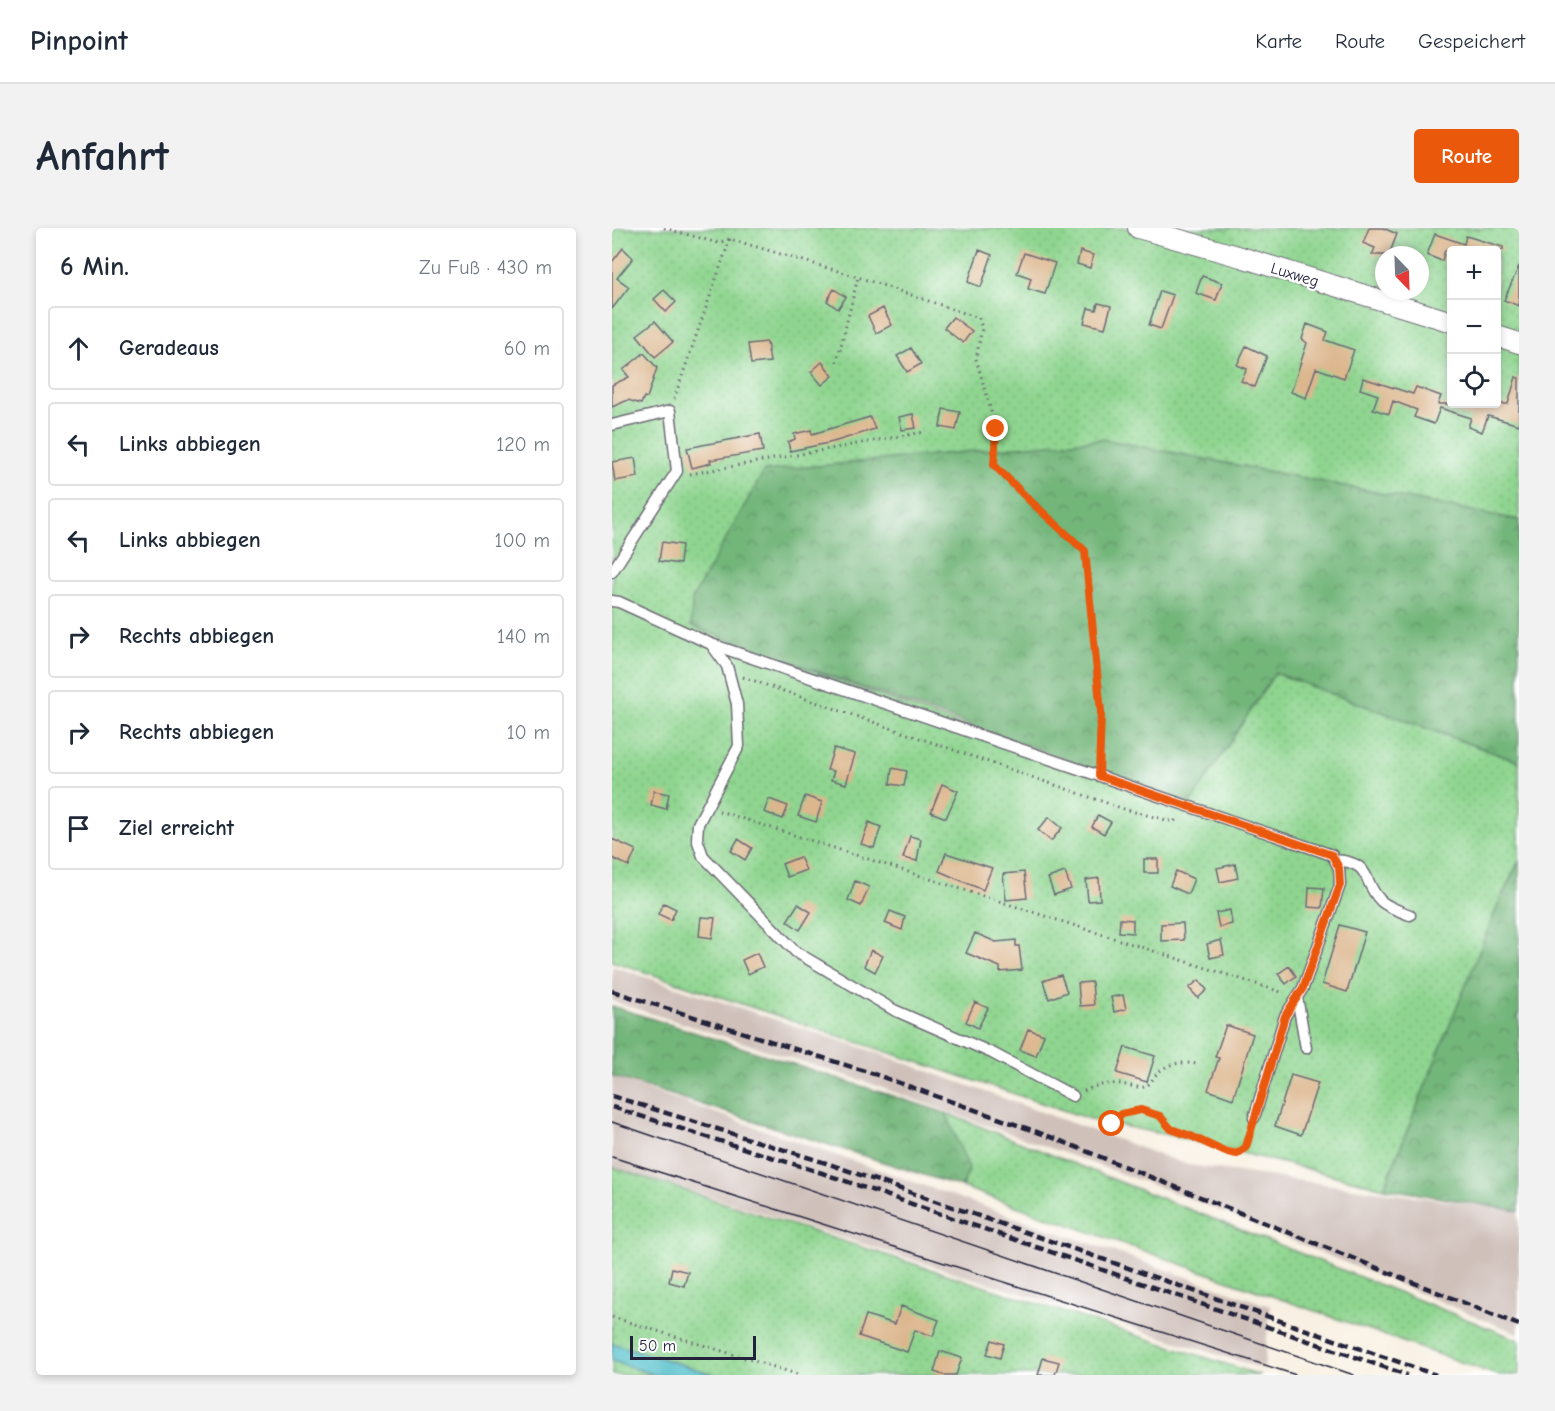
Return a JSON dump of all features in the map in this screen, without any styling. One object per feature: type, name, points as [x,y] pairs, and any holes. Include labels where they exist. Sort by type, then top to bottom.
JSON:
[{"type":"street","name":"Luxweg","points":[[1138,228],[1447,320]]},
{"type":"street","points":[[1501,337],[1519,343]]},
{"type":"lane","points":[[612,425],[670,411],[677,471],[612,572]]},
{"type":"lane","points":[[612,601],[619,602],[711,645],[1332,855],[1339,868],[1340,885],[1303,988],[1285,1016],[1254,1118]]},
{"type":"lane","points":[[711,645],[729,672],[737,704],[739,746],[698,824],[697,839],[703,856],[796,952],[894,1010],[992,1053],[1073,1096]]},
{"type":"lane","points":[[1335,860],[1356,864],[1363,869],[1374,892],[1382,902],[1410,915]]},
{"type":"lane","points":[[1297,997],[1306,1048]]},
{"type":"path","points":[[664,228],[718,243],[730,240],[858,277],[979,318],[982,328],[976,358],[996,429],[994,465],[1085,551],[1101,712],[1099,776]]},
{"type":"path","points":[[670,411],[730,240]]},
{"type":"path","points":[[837,362],[858,277]]},
{"type":"path","points":[[673,477],[924,432]]},
{"type":"path","points":[[729,672],[1127,810],[1174,822],[1186,806]]},
{"type":"path","points":[[706,807],[1297,997]]},
{"type":"path","points":[[1073,1096],[1088,1088],[1101,1085],[1118,1084],[1141,1088],[1149,1085],[1158,1073],[1171,1064],[1184,1062],[1197,1064]]},
{"type":"path","points":[[1112,1124],[1121,1114],[1141,1110],[1160,1116],[1171,1129],[1223,1151],[1237,1154],[1246,1147],[1254,1118]]},
{"type":"path","points":[[612,1317],[800,1375]]},
{"type":"shaded area","points":[[612,966],[875,1052],[1188,1165],[1519,1211],[1519,1334],[1178,1194],[863,1081],[612,1001]]},
{"type":"shaded area","points":[[612,1077],[1270,1306],[1264,1369],[612,1166]]},
{"type":"green space","points":[[612,228],[1519,228],[1519,520],[1102,439],[691,626],[1099,776],[1275,673],[1519,762],[1519,861],[1500,900],[1385,1188],[1177,1137],[1093,1120],[612,961]]},
{"type":"green space","points":[[1102,439],[1519,520],[1519,762],[1275,673],[1190,804],[691,626],[692,599],[764,471]]},
{"type":"green space","points":[[1519,861],[1519,1211],[1384,1188],[1500,900]]},
{"type":"green space","points":[[612,1006],[946,1113],[969,1169],[962,1187],[612,1076]]},
{"type":"green space","points":[[946,1113],[1519,1340],[1519,1375],[1497,1375],[962,1187],[968,1169]]},
{"type":"green space","points":[[612,1167],[1260,1375],[612,1375]]},
{"type":"water","points":[[612,1343],[716,1375],[655,1375],[612,1361]]},
{"type":"building","points":[[1369,228],[1383,228],[1397,234],[1392,246],[1375,246],[1375,248],[1363,243]]},
{"type":"building","points":[[1435,234],[1464,244],[1466,236],[1500,246],[1447,246],[1442,261],[1429,256]]},
{"type":"building","points":[[623,248],[633,258],[617,278],[629,287],[612,309],[612,262]]},
{"type":"building","points":[[979,250],[992,255],[981,287],[968,282]]},
{"type":"building","points":[[1080,251],[1093,255],[1090,268],[1077,264]]},
{"type":"building","points":[[1024,253],[1055,263],[1045,294],[1028,289],[1031,278],[1017,273]]},
{"type":"building","points":[[1519,266],[1519,306],[1504,300]]},
{"type":"building","points":[[1202,276],[1222,283],[1216,300],[1196,293]]},
{"type":"building","points":[[834,289],[846,297],[838,309],[827,301]]},
{"type":"building","points":[[664,290],[676,302],[666,312],[654,299]]},
{"type":"building","points":[[1160,291],[1173,295],[1161,329],[1149,325]]},
{"type":"building","points":[[1098,303],[1111,306],[1105,328],[1084,323],[1088,308],[1096,310]]},
{"type":"building","points":[[883,308],[892,325],[876,333],[868,316]]},
{"type":"building","points":[[953,317],[972,331],[963,343],[944,328]]},
{"type":"building","points":[[655,321],[673,342],[655,357],[637,335]]},
{"type":"building","points":[[1307,324],[1328,332],[1325,340],[1354,350],[1344,378],[1316,368],[1306,398],[1291,392],[1307,343],[1302,339]]},
{"type":"building","points":[[767,342],[770,362],[751,364],[748,344]]},
{"type":"building","points":[[1246,346],[1267,356],[1255,387],[1241,381],[1247,369],[1237,365]]},
{"type":"building","points":[[911,348],[921,364],[907,372],[897,356]]},
{"type":"building","points":[[644,353],[657,368],[647,398],[644,397],[641,404],[628,400],[612,407],[612,385],[629,377],[623,370]]},
{"type":"building","points":[[822,362],[833,376],[822,385],[811,372]]},
{"type":"building","points":[[1516,377],[1519,378],[1519,425],[1488,416],[1482,432],[1468,427],[1471,418],[1440,408],[1434,424],[1414,417],[1417,410],[1393,401],[1389,414],[1373,409],[1378,395],[1360,389],[1363,378],[1413,394],[1416,387],[1441,396],[1438,404],[1447,404],[1447,408],[1501,408],[1501,404],[1508,404]]},
{"type":"building","points":[[943,409],[960,412],[956,430],[940,427]]},
{"type":"building","points":[[913,414],[916,428],[902,430],[899,417]]},
{"type":"building","points":[[870,417],[875,429],[833,442],[790,451],[788,442],[795,439],[794,434],[811,430],[812,434]]},
{"type":"building","points":[[760,434],[763,451],[710,460],[711,463],[692,468],[687,448]]},
{"type":"building","points":[[635,458],[638,477],[615,481],[612,462]]},
{"type":"building","points":[[662,542],[682,545],[680,564],[659,561]]},
{"type":"building","points":[[834,748],[855,754],[846,784],[831,780],[834,771],[827,770]]},
{"type":"building","points":[[892,768],[907,771],[904,786],[890,784]]},
{"type":"building","points":[[942,784],[958,791],[946,818],[931,812]]},
{"type":"building","points":[[654,791],[669,794],[666,809],[651,805]]},
{"type":"building","points":[[805,796],[822,802],[816,822],[798,816]]},
{"type":"building","points":[[769,799],[788,806],[783,819],[764,812]]},
{"type":"building","points":[[1098,815],[1111,822],[1104,834],[1092,827]]},
{"type":"building","points":[[1049,817],[1062,828],[1051,841],[1038,830]]},
{"type":"building","points":[[869,822],[881,827],[874,848],[861,844]]},
{"type":"building","points":[[910,836],[921,839],[917,861],[903,858]]},
{"type":"building","points":[[612,839],[636,850],[629,866],[612,858]]},
{"type":"building","points":[[738,839],[752,848],[745,860],[731,851]]},
{"type":"building","points":[[946,853],[992,868],[983,890],[939,871]]},
{"type":"building","points":[[800,857],[806,870],[787,877],[782,864]]},
{"type":"building","points":[[1144,859],[1158,859],[1158,873],[1144,873]]},
{"type":"building","points":[[1235,864],[1238,878],[1220,882],[1217,868]]},
{"type":"building","points":[[1176,871],[1194,879],[1188,894],[1170,886]]},
{"type":"building","points":[[1024,872],[1027,898],[1006,900],[1003,874]]},
{"type":"building","points":[[1065,872],[1071,889],[1054,895],[1048,878]]},
{"type":"building","points":[[1099,878],[1100,900],[1088,901],[1086,880]]},
{"type":"building","points":[[855,881],[869,887],[861,906],[848,900]]},
{"type":"building","points":[[1309,887],[1324,888],[1322,908],[1308,907]]},
{"type":"building","points":[[664,903],[676,909],[671,920],[658,914]]},
{"type":"building","points":[[798,904],[811,912],[800,930],[787,921]]},
{"type":"building","points":[[1230,910],[1232,924],[1219,927],[1216,913]]},
{"type":"building","points":[[890,911],[905,917],[902,930],[885,923]]},
{"type":"building","points":[[701,917],[715,918],[712,938],[699,936]]},
{"type":"building","points":[[1120,919],[1133,920],[1133,933],[1119,932]]},
{"type":"building","points":[[1183,923],[1184,940],[1161,941],[1161,924]]},
{"type":"building","points":[[1340,925],[1365,932],[1347,992],[1322,984]]},
{"type":"building","points":[[975,933],[996,942],[1016,940],[1022,970],[1000,972],[1000,967],[966,953]]},
{"type":"building","points":[[1221,940],[1224,955],[1210,958],[1207,944]]},
{"type":"building","points":[[871,950],[883,956],[875,972],[864,966]]},
{"type":"building","points":[[757,953],[763,967],[748,974],[742,960]]},
{"type":"building","points":[[1289,966],[1296,976],[1286,984],[1278,974]]},
{"type":"building","points":[[1061,975],[1067,992],[1049,999],[1043,981]]},
{"type":"building","points":[[1199,980],[1207,990],[1198,998],[1189,988]]},
{"type":"building","points":[[1092,982],[1094,1005],[1080,1006],[1078,983]]},
{"type":"building","points":[[1123,995],[1126,1009],[1114,1012],[1111,997]]},
{"type":"building","points":[[975,1002],[988,1008],[978,1028],[966,1022]]},
{"type":"building","points":[[1226,1025],[1253,1034],[1233,1099],[1208,1090],[1219,1058],[1215,1057]]},
{"type":"building","points":[[1028,1029],[1044,1035],[1036,1056],[1020,1050]]},
{"type":"building","points":[[1125,1047],[1155,1056],[1147,1082],[1117,1073]]},
{"type":"building","points":[[1291,1075],[1318,1083],[1301,1135],[1275,1126]]},
{"type":"building","points":[[672,1268],[688,1272],[684,1286],[669,1282]]},
{"type":"building","points":[[901,1306],[939,1320],[933,1336],[915,1330],[907,1352],[859,1336],[866,1315],[895,1324]]},
{"type":"building","points":[[992,1340],[1004,1344],[1000,1358],[987,1354]]},
{"type":"building","points":[[940,1351],[962,1358],[956,1375],[934,1372]]},
{"type":"building","points":[[1043,1358],[1059,1362],[1055,1375],[1038,1375]]},
{"type":"tram line","points":[[612,1122],[1354,1375]]},
{"type":"tram line","points":[[612,1157],[1296,1375]]},
{"type":"railway","points":[[612,991],[874,1074],[1051,1137],[1519,1325]]},
{"type":"railway","points":[[612,1096],[826,1163],[1436,1375]]},
{"type":"railway","points":[[612,1107],[822,1173],[1407,1375]]},
{"type":"route","points":[[996,429],[994,465],[1085,551],[1101,712],[1099,776],[1332,855],[1339,868],[1340,885],[1303,988],[1285,1016],[1246,1147],[1237,1154],[1223,1151],[1171,1129],[1160,1116],[1141,1110],[1121,1114],[1112,1124]]}]
